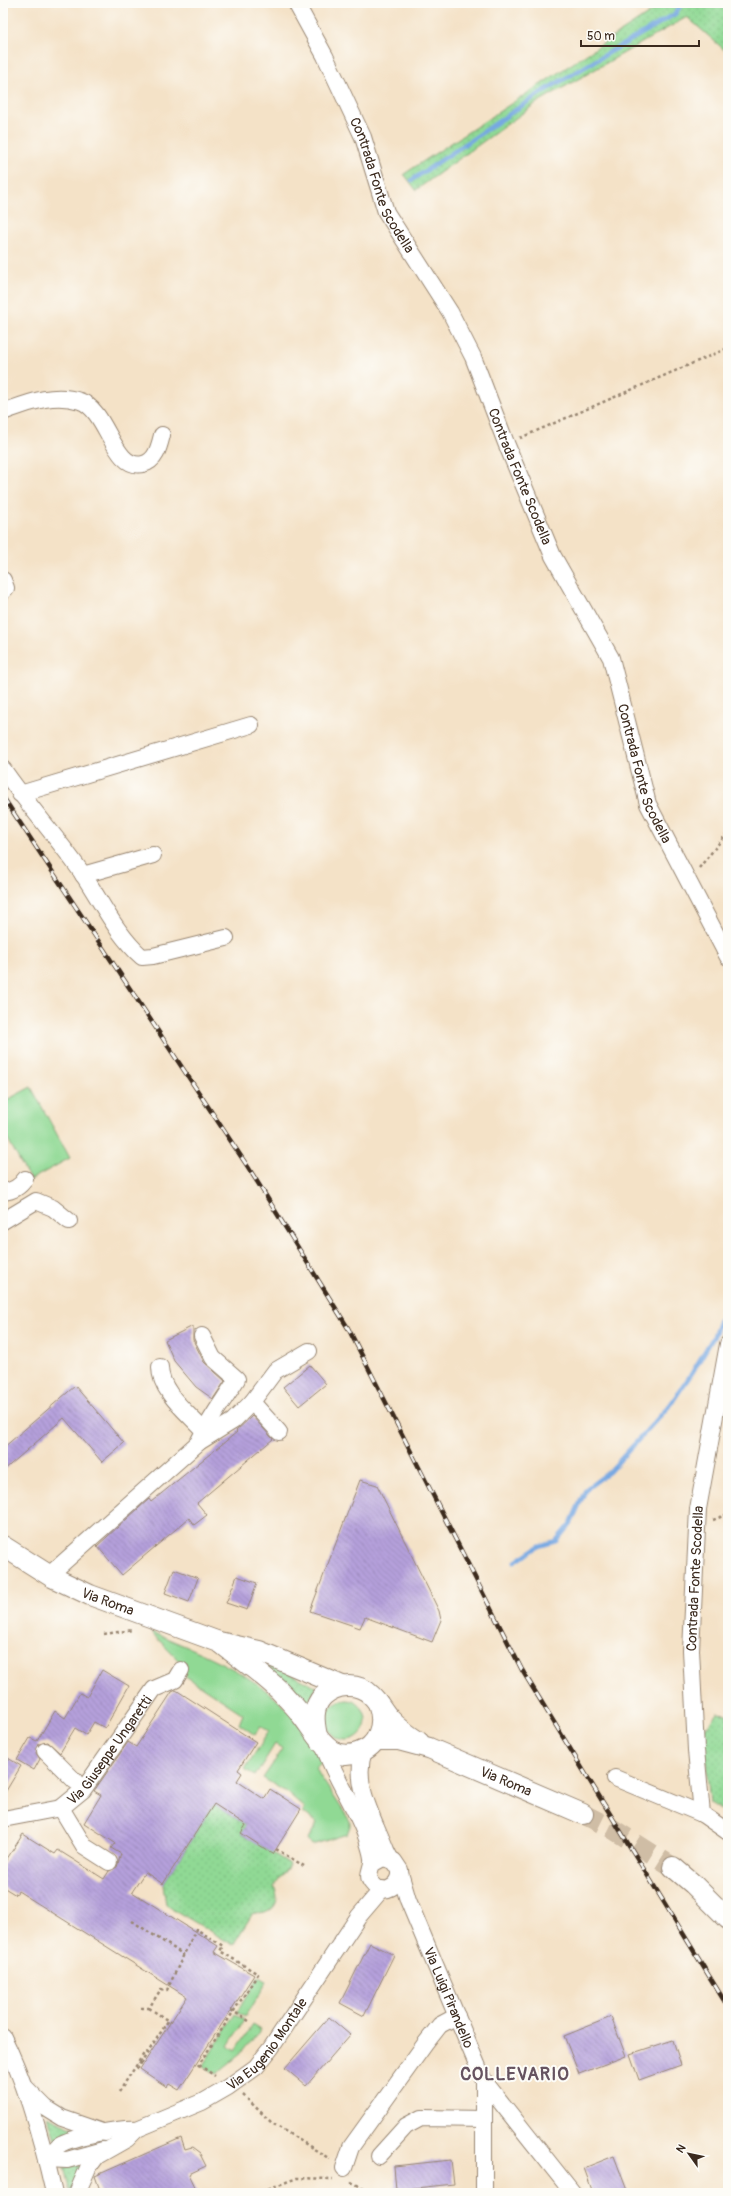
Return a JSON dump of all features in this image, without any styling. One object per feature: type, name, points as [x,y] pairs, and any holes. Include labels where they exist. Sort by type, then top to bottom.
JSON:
[{"type":"main road","name":"Via Roma","points":[[3,1546],[52,1578],[142,1615],[219,1642],[259,1651],[342,1686],[352,1686],[365,1690],[378,1703],[390,1720],[402,1731],[429,1748]]},
{"type":"main road","name":"Via Roma","points":[[219,1642],[282,1693],[302,1715],[320,1740],[332,1751],[342,1754],[354,1754],[370,1745],[398,1740],[429,1748],[583,1814]]},
{"type":"main road","points":[[320,1740],[314,1722],[315,1708],[325,1694],[342,1686]]},
{"type":"main road","points":[[370,1745],[382,1727],[382,1713],[378,1703]]},
{"type":"main road","points":[[672,1867],[693,1884],[728,1919]]},
{"type":"street","name":"Contrada Fonte Scodella","points":[[296,3],[325,56],[363,138],[386,212],[450,312],[474,357],[506,443],[554,556],[611,658],[648,804],[728,957]]},
{"type":"street","points":[[3,412],[33,401],[57,397],[81,401],[94,410],[119,453],[128,463],[136,466],[146,463],[158,451],[162,435]]},
{"type":"street","points":[[3,580],[6,588],[3,591]]},
{"type":"street","points":[[20,794],[251,725]]},
{"type":"street","points":[[3,769],[20,794],[83,875],[129,946],[142,957],[153,956],[226,938]]},
{"type":"street","points":[[83,875],[153,855]]},
{"type":"street","points":[[3,1192],[15,1189],[21,1185],[25,1178]]},
{"type":"street","points":[[3,1222],[36,1201],[53,1208],[69,1221]]},
{"type":"street","points":[[52,1578],[56,1568],[200,1437],[237,1379],[212,1358],[202,1336]]},
{"type":"street","name":"Contrada Fonte Scodella","points":[[702,1814],[696,1750],[691,1650],[698,1509],[728,1344]]},
{"type":"street","points":[[200,1437],[233,1421],[252,1402],[275,1371],[309,1351]]},
{"type":"street","points":[[160,1367],[160,1376],[166,1389],[200,1437]]},
{"type":"street","points":[[252,1402],[279,1432]]},
{"type":"street","name":"Via Giuseppe Ungaretti","points":[[3,1819],[61,1808],[83,1790],[154,1689],[175,1680],[181,1670]]},
{"type":"street","points":[[320,1740],[329,1762],[352,1801],[364,1831],[374,1886],[386,1889],[408,1900]]},
{"type":"street","points":[[370,1745],[360,1761],[360,1785],[386,1850],[396,1866]]},
{"type":"street","points":[[45,1750],[75,1781]]},
{"type":"street","points":[[615,1778],[702,1814],[728,1832]]},
{"type":"street","points":[[61,1808],[84,1846],[109,1862]]},
{"type":"street","points":[[371,1871],[383,1858],[396,1866]]},
{"type":"street","name":"Via Eugenio Montale","points":[[46,2159],[67,2160],[108,2148],[127,2139],[137,2129],[202,2102],[228,2087],[256,2067],[272,2048],[359,1916],[386,1889],[397,1882],[396,1866]]},
{"type":"street","name":"Via Luigi Pirandello","points":[[396,1866],[408,1900],[484,2081],[484,2193]]},
{"type":"street","name":"Via Eugenio Montale","points":[[359,1916],[371,1871]]},
{"type":"street","points":[[343,2176],[351,2147],[440,2025],[457,2016]]},
{"type":"street","points":[[3,2037],[13,2056],[46,2159],[54,2193]]},
{"type":"street","points":[[484,2081],[573,2193]]},
{"type":"street","points":[[21,2083],[46,2108],[62,2118],[105,2133]]},
{"type":"street","points":[[379,2156],[406,2126],[421,2118],[484,2119]]},
{"type":"street","name":"Via Eugenio Montale","points":[[46,2159],[60,2145],[78,2138],[125,2128],[137,2129]]},
{"type":"street","name":"Via Eugenio Montale","points":[[77,2193],[88,2168],[98,2156],[108,2148]]},
{"type":"path","points":[[506,443],[728,348]]},
{"type":"path","points":[[688,880],[728,832]]},
{"type":"path","points":[[104,1634],[134,1630],[139,1631]]},
{"type":"path","points":[[276,1850],[304,1866]]},
{"type":"path","points":[[132,1921],[184,1955]]},
{"type":"path","points":[[149,2008],[161,1989],[167,1990],[170,1986],[196,1929],[223,1946],[220,1951],[258,1974],[232,2011],[198,2066],[210,2073]]},
{"type":"path","points":[[119,2092],[145,2052],[148,2053],[169,2021],[149,2008],[141,2008]]},
{"type":"path","points":[[232,2011],[249,2021]]},
{"type":"path","points":[[241,2094],[272,2123],[343,2176],[374,2193]]},
{"type":"path","points":[[257,2193],[297,2178],[343,2176]]},
{"type":"green space","points":[[657,3],[728,3],[728,53],[687,17],[538,102],[416,190],[404,174],[660,6]]},
{"type":"green space","points":[[31,1087],[70,1158],[30,1180],[3,1130],[3,1102]]},
{"type":"green space","points":[[150,1631],[210,1657],[229,1667],[248,1678],[282,1704],[300,1725],[322,1762],[315,1768],[350,1821],[347,1834],[312,1845],[308,1840],[317,1823],[303,1812],[305,1808],[289,1794],[263,1778],[283,1749],[275,1744],[255,1776],[245,1769],[269,1731],[260,1726],[255,1735],[239,1724],[243,1714],[184,1675],[181,1663]]},
{"type":"green space","points":[[254,1660],[280,1668],[317,1688],[305,1708]]},
{"type":"green space","points":[[350,1700],[357,1703],[363,1709],[366,1720],[365,1728],[357,1737],[350,1740],[342,1740],[335,1737],[327,1728],[326,1716],[329,1709],[338,1701]]},
{"type":"green space","points":[[717,1713],[728,1714],[728,1814],[710,1803],[703,1732]]},
{"type":"green space","points":[[214,1804],[246,1825],[241,1833],[290,1864],[274,1887],[277,1898],[273,1908],[265,1913],[253,1913],[233,1945],[166,1905],[163,1884]]},
{"type":"green space","points":[[259,1977],[267,1982],[245,2017],[237,2012]]},
{"type":"green space","points":[[235,2014],[244,2020],[228,2046],[235,2051],[253,2024],[261,2029],[243,2052],[216,2074],[203,2065]]},
{"type":"green space","points":[[47,2116],[84,2132],[56,2141]]},
{"type":"green space","points":[[86,2162],[70,2193],[64,2167],[80,2165]]},
{"type":"building","points":[[193,1326],[193,1340],[204,1362],[225,1381],[213,1399],[196,1387],[174,1361],[165,1340]]},
{"type":"building","points":[[310,1365],[326,1384],[299,1406],[283,1387]]},
{"type":"building","points":[[75,1386],[124,1443],[102,1462],[64,1418],[3,1471],[3,1448]]},
{"type":"building","points":[[252,1416],[273,1439],[197,1503],[207,1515],[194,1525],[189,1518],[122,1575],[97,1546],[149,1499],[151,1502],[237,1432],[236,1431]]},
{"type":"building","points":[[360,1480],[377,1485],[439,1611],[441,1620],[432,1642],[365,1617],[360,1628],[310,1611]]},
{"type":"building","points":[[174,1569],[198,1578],[189,1602],[165,1593]]},
{"type":"building","points":[[237,1576],[257,1583],[247,1610],[226,1603]]},
{"type":"building","points":[[102,1670],[129,1686],[105,1728],[94,1722],[86,1735],[75,1728],[60,1753],[48,1742],[39,1744],[36,1753],[40,1759],[34,1770],[17,1760],[30,1738],[37,1741],[55,1711],[65,1718],[80,1693],[87,1697]]},
{"type":"building","points":[[176,1690],[256,1742],[238,1770],[242,1773],[237,1781],[264,1799],[270,1789],[301,1809],[273,1854],[241,1833],[246,1825],[214,1804],[163,1884],[145,1872],[132,1892],[218,1946],[214,1952],[254,1975],[179,2090],[169,2084],[167,2087],[140,2069],[187,1997],[18,1891],[16,1895],[3,1887],[3,1865],[23,1834],[55,1854],[58,1850],[104,1879],[109,1871],[117,1867],[121,1854],[111,1848],[115,1843],[84,1823],[101,1795],[94,1791],[128,1742],[136,1747],[172,1692]]},
{"type":"building","points":[[3,1755],[21,1766],[3,1796]]},
{"type":"building","points":[[370,1943],[394,1955],[364,2016],[340,2003]]},
{"type":"building","points":[[329,2017],[350,2035],[306,2086],[285,2068]]},
{"type":"building","points":[[611,2017],[626,2056],[579,2074],[564,2036]]},
{"type":"building","points":[[673,2040],[681,2065],[639,2080],[630,2054]]},
{"type":"building","points":[[181,2138],[185,2150],[192,2148],[200,2154],[206,2166],[189,2174],[198,2193],[101,2193],[95,2176]]},
{"type":"building","points":[[614,2156],[628,2193],[593,2193],[584,2168]]},
{"type":"building","points":[[451,2160],[454,2184],[396,2190],[394,2166]]},
{"type":"waterway","points":[[412,180],[542,92],[675,14],[682,3]]},
{"type":"waterway","points":[[722,3],[728,8]]},
{"type":"waterway","points":[[515,1562],[539,1546],[556,1541],[571,1523],[586,1489],[609,1472],[670,1405],[692,1373],[714,1336],[728,1296]]},
{"type":"tunnel","points":[[583,1814],[611,1828],[673,1867]]},
{"type":"railway","points":[[3,797],[248,1167],[348,1328],[522,1670],[728,2007]]},
{"type":"district","name":"COLLEVARIO","points":[[515,2074]]}]
